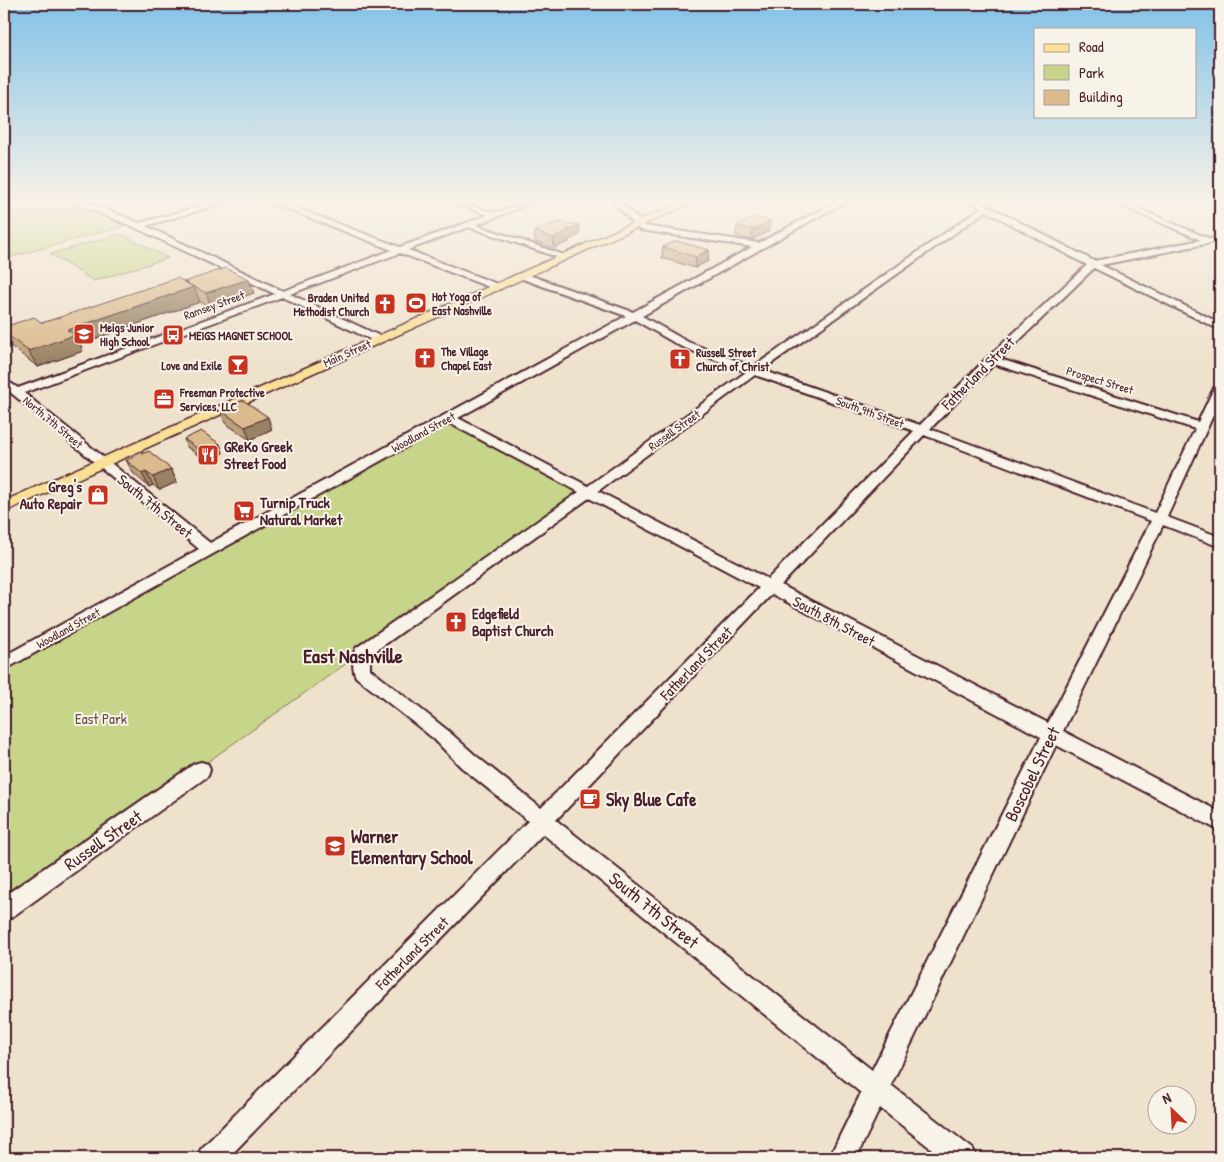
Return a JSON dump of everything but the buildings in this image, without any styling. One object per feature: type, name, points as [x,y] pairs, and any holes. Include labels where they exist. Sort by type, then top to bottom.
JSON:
[{"type":"main road","name":"Main Street","points":[[4,507],[570,255]]},
{"type":"street","points":[[200,255],[378,339]]},
{"type":"street","name":"Ramsey Street","points":[[17,392],[387,255]]},
{"type":"street","points":[[411,255],[497,287]]},
{"type":"street","points":[[561,255],[566,257]]},
{"type":"street","name":"Woodland Street","points":[[4,664],[744,255]]},
{"type":"street","name":"Russell Street","points":[[362,652],[588,493],[754,370],[918,255]]},
{"type":"street","points":[[1076,255],[1220,327]]},
{"type":"street","points":[[1093,264],[1138,255]]},
{"type":"street","name":"Fatherland Street","points":[[210,1158],[543,820],[991,360],[1093,264]]},
{"type":"street","name":"South 9th Street","points":[[523,276],[635,316],[684,344],[1220,542]]},
{"type":"street","name":"Prospect Street","points":[[991,360],[1202,426]]},
{"type":"street","name":"North 7th Street","points":[[4,382],[101,463]]},
{"type":"street","name":"Boscobel Street","points":[[842,1158],[1159,519],[1220,388]]},
{"type":"street","name":"South 8th Street","points":[[448,418],[588,493],[1220,822]]},
{"type":"street","name":"South 7th Street","points":[[101,463],[209,550]]},
{"type":"street","name":"South 7th Street","points":[[362,652],[362,672],[877,1090],[964,1158]]},
{"type":"street","name":"Russell Street","points":[[4,909],[201,770]]},
{"type":"green space","points":[[4,255],[18,255],[4,259]]},
{"type":"green space","points":[[52,255],[163,255],[168,258],[94,281]]},
{"type":"green space","name":"East Park","points":[[448,418],[587,493],[4,906],[4,662]]},
{"type":"place","name":"Hot Yoga of East Nashville","points":[[416,303]]},
{"type":"place","name":"Braden United Methodist Church","points":[[385,304]]},
{"type":"place","name":"Meigs Junior High School","points":[[84,334]]},
{"type":"place","name":"MEIGS MAGNET SCHOOL","points":[[173,335]]},
{"type":"place","name":"The Village Chapel East","points":[[425,358]]},
{"type":"place","name":"Russell Street Church of Christ","points":[[680,359]]},
{"type":"place","name":"Love and Exile","points":[[238,365]]},
{"type":"place","name":"Freeman Protective Services, LLC","points":[[164,399]]},
{"type":"place","name":"GReKo Greek Street Food","points":[[208,455]]},
{"type":"place","name":"Greg's Auto Repair","points":[[98,495]]},
{"type":"place","name":"Turnip Truck Natural Market","points":[[244,511]]},
{"type":"place","name":"Edgefield Baptist Church","points":[[456,622]]},
{"type":"place","name":"Sky Blue Cafe","points":[[590,799]]},
{"type":"place","name":"Warner Elementary School","points":[[335,846]]},
{"type":"district","name":"East Nashville","points":[[353,655]]}]
